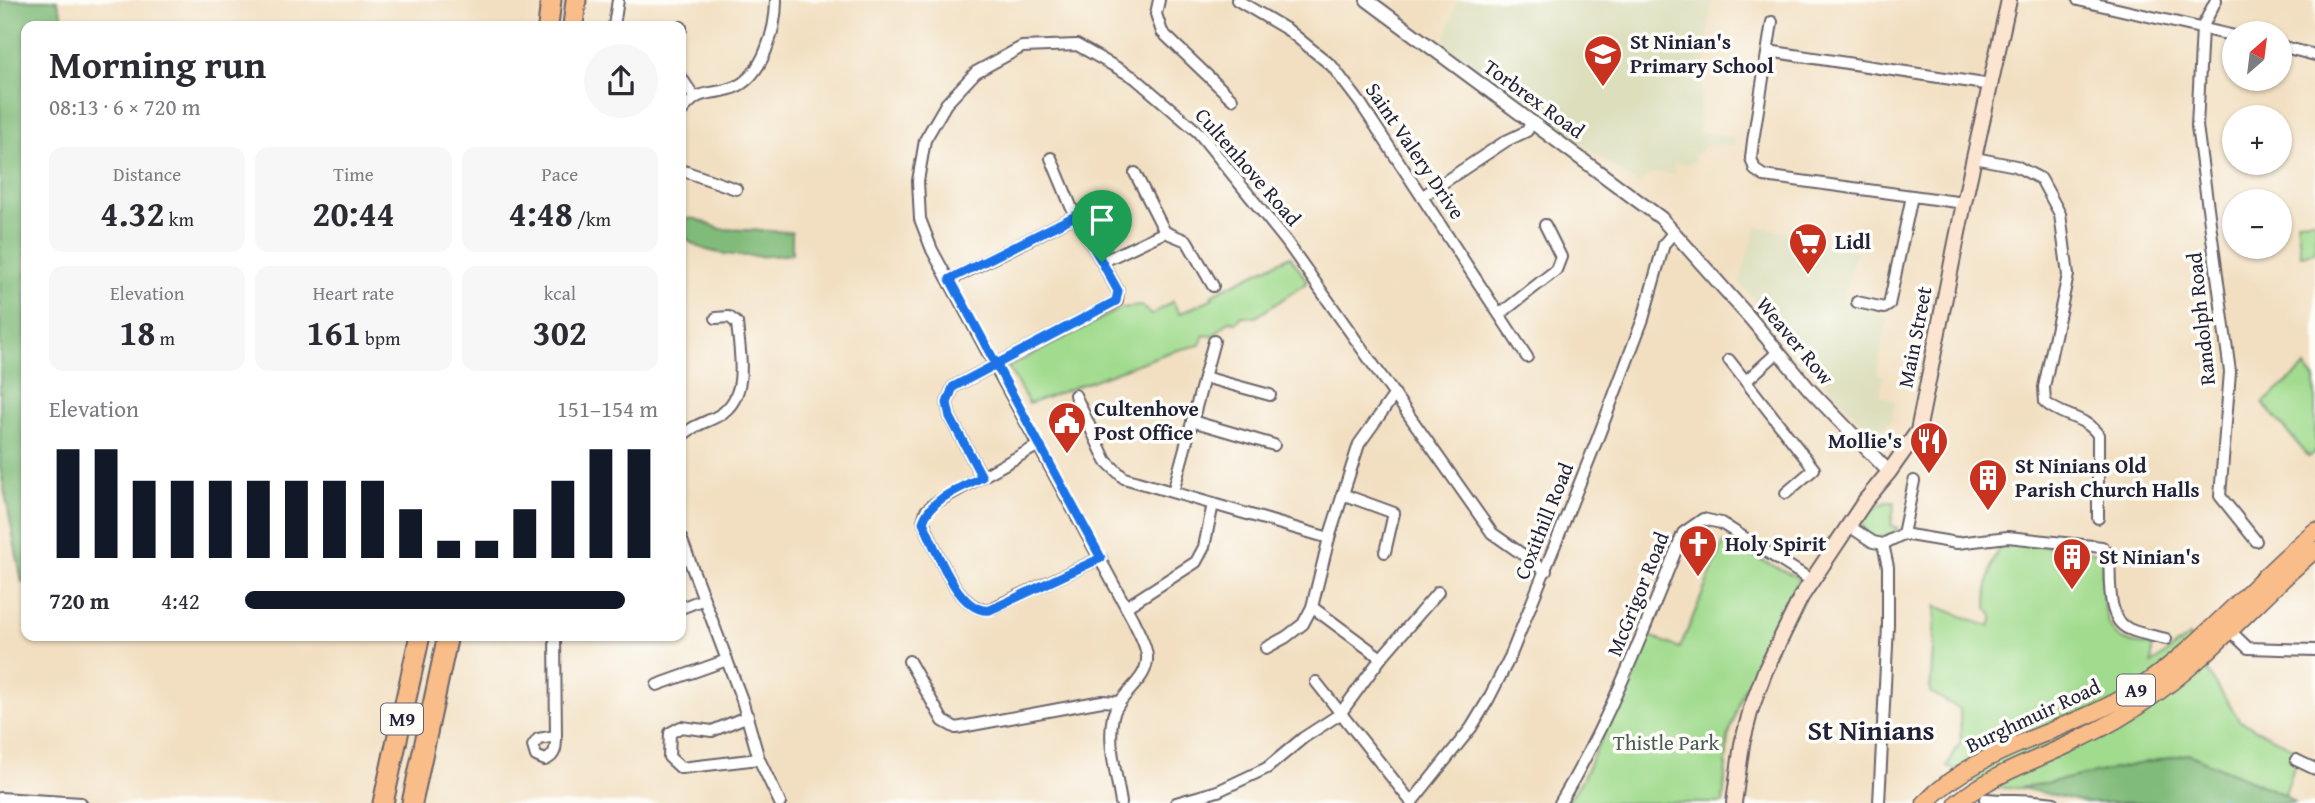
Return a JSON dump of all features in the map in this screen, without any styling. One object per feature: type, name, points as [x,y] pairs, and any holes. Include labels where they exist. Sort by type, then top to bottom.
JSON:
[{"type":"highway","points":[[549,21],[551,0]]},
{"type":"highway","points":[[574,21],[576,0]]},
{"type":"highway","name":"M9","points":[[383,803],[419,641]]},
{"type":"highway","name":"M9","points":[[412,803],[447,641]]},
{"type":"main road","name":"Main Street","points":[[1734,803],[1742,744],[1765,671],[1811,580],[1865,500],[1918,431],[2009,0]]},
{"type":"main road","name":"Burghmuir Road","points":[[1926,803],[1966,771],[2096,712],[2135,691],[2225,627],[2288,553],[2315,531]]},
{"type":"main road","name":"Burghmuir Road","points":[[1957,803],[1995,778],[2085,737],[2145,702],[2225,627],[2315,550]]},
{"type":"street","points":[[615,21],[618,0]]},
{"type":"street","points":[[686,106],[694,97],[736,87],[756,69],[766,51],[776,16],[776,0]]},
{"type":"street","points":[[1159,0],[1156,14],[1162,32],[1233,99]]},
{"type":"street","name":"Saint Valery Drive","points":[[1237,0],[1288,30],[1332,66],[1423,196],[1527,357]]},
{"type":"street","name":"Torbrex Road","points":[[1367,0],[1661,218],[1673,233]]},
{"type":"street","points":[[2078,0],[2222,33]]},
{"type":"street","name":"Randolph Road","points":[[2216,0],[2202,28],[2197,126],[2230,372],[2220,496],[2256,541]]},
{"type":"street","points":[[1772,22],[1751,158],[1755,170],[1764,176],[1964,203]]},
{"type":"street","name":"Cultenhove Road","points":[[1118,702],[1142,676],[1147,665],[1147,654],[1101,558],[932,250],[919,219],[918,181],[925,140],[946,104],[976,72],[1022,47],[1077,45],[1135,78],[1199,133],[1286,241],[1492,533],[1546,571]]},
{"type":"street","points":[[2292,50],[2315,55]]},
{"type":"street","points":[[1768,51],[1991,85]]},
{"type":"street","points":[[686,85],[694,97]]},
{"type":"street","points":[[1423,196],[1506,141],[1527,131],[1532,121]]},
{"type":"street","points":[[982,477],[950,417],[947,403],[953,387],[1116,301],[1118,291],[1075,216],[1051,158]]},
{"type":"street","points":[[1975,158],[2016,166],[2041,179],[2060,214],[2068,275],[2044,387],[2045,402],[2055,411],[2092,426],[2098,435],[2098,518]]},
{"type":"street","points":[[686,172],[736,189]]},
{"type":"street","points":[[1135,173],[1166,232],[1187,241],[1213,286]]},
{"type":"street","points":[[1857,302],[1884,308],[1889,306],[1912,196]]},
{"type":"street","points":[[950,279],[1075,216]]},
{"type":"street","points":[[1500,314],[1556,270],[1561,257],[1545,225]]},
{"type":"street","points":[[1102,262],[1166,232]]},
{"type":"street","name":"Weaver Row","points":[[1673,233],[1828,409],[1889,472]]},
{"type":"street","name":"Coxithill Road","points":[[1412,803],[1471,728],[1510,657],[1643,319],[1664,244],[1673,233]]},
{"type":"street","points":[[686,433],[729,409],[739,392],[741,367],[737,323],[729,317],[716,318]]},
{"type":"street","points":[[1173,492],[1213,341]]},
{"type":"street","points":[[1746,381],[1778,352]]},
{"type":"street","points":[[1728,360],[1814,469],[1786,493]]},
{"type":"street","points":[[1204,377],[1269,395]]},
{"type":"street","points":[[1266,648],[1303,624],[1312,607],[1329,538],[1359,444],[1395,394]]},
{"type":"street","points":[[1075,396],[1106,461],[1124,478],[1329,538]]},
{"type":"street","points":[[1192,422],[1274,445]]},
{"type":"street","points":[[1040,445],[934,503],[926,511],[923,522],[945,570],[971,606],[982,611],[990,610],[1101,558]]},
{"type":"street","points":[[1903,534],[1914,481]]},
{"type":"street","points":[[1342,494],[1394,513],[1385,552]]},
{"type":"street","points":[[1126,607],[1196,562],[1204,547],[1213,504]]},
{"type":"street","name":"McGrigor Road","points":[[1560,803],[1576,778],[1626,676],[1683,533],[1703,519],[1721,523],[1811,580]]},
{"type":"street","points":[[1849,526],[1883,544],[1903,534],[1957,543],[2008,537],[2102,547],[2109,554],[2113,614],[2119,623],[2128,629],[2166,639]]},
{"type":"street","points":[[1879,803],[1888,625],[1888,567],[1883,544]]},
{"type":"street","points":[[686,551],[748,716],[759,759],[780,803]]},
{"type":"street","points":[[1176,803],[1218,791],[1267,768],[1303,738],[1340,714],[1381,658],[1438,592]]},
{"type":"street","points":[[686,606],[704,599]]},
{"type":"street","points":[[1312,607],[1381,658]]},
{"type":"street","points":[[2225,627],[2248,648],[2315,650]]},
{"type":"street","points":[[555,641],[556,736]]},
{"type":"street","points":[[657,685],[727,660]]},
{"type":"street","points":[[909,661],[943,721],[956,728],[1102,701],[1118,702],[1111,729],[1121,803]]},
{"type":"street","points":[[1316,682],[1412,803]]},
{"type":"street","points":[[748,716],[712,731],[681,727],[670,733],[669,757],[681,768],[759,759]]},
{"type":"street","points":[[2296,760],[2315,769]]},
{"type":"street","points":[[0,799],[81,803]]},
{"type":"street","points":[[1985,799],[2054,803]]},
{"type":"shaded area","name":"St Ninian's Primary School","points":[[1457,0],[1712,0],[1698,131],[1735,137],[1735,145],[1705,146],[1695,156],[1694,164],[1674,164],[1674,174],[1654,173],[1645,178],[1640,186],[1443,45]]},
{"type":"shaded area","points":[[1757,226],[1808,237],[1856,252],[1843,303],[1888,317],[1877,374],[1884,376],[1879,395],[1896,402],[1891,420],[1872,435],[1739,283]]},
{"type":"green space","points":[[0,0],[57,0],[64,21],[21,21],[21,577],[0,468]]},
{"type":"green space","points":[[686,218],[696,219],[721,229],[792,232],[792,254],[730,255],[698,247],[687,239]]},
{"type":"green space","points":[[2315,220],[2315,252],[2301,255],[2297,221]]},
{"type":"green space","points":[[1290,256],[1308,282],[1256,317],[1242,316],[1237,322],[1229,321],[1213,336],[1204,335],[1200,345],[1170,352],[1029,404],[1008,367],[1121,308],[1142,306],[1151,315],[1173,301],[1179,314]]},
{"type":"green space","points":[[2305,367],[2315,379],[2315,452],[2309,457],[2263,403]]},
{"type":"green space","points":[[1887,502],[1895,502],[1891,525],[1898,528],[1889,536],[1871,537],[1863,525],[1865,517],[1873,509]]},
{"type":"green space","name":"Thistle Park","points":[[1724,542],[1799,578],[1742,694],[1728,738],[1723,803],[1567,803],[1583,778],[1649,636],[1680,648]]},
{"type":"green space","points":[[2003,543],[2099,553],[2102,556],[2104,602],[2110,626],[2124,640],[2152,646],[2152,664],[2189,636],[2204,666],[2240,721],[2299,751],[2285,795],[2188,754],[2021,788],[1985,788],[1947,766],[1961,741],[1960,709],[1930,692],[1936,606],[1990,627],[1993,616],[1987,608],[1987,600],[1992,565]]},
{"type":"green space","points":[[2188,754],[2285,795],[2294,803],[2088,803],[2021,788]]},
{"type":"waterway","points":[[2221,798],[2233,803]]},
{"type":"place","name":"St Ninian's Primary School","points":[[1603,88]]},
{"type":"place","name":"Lidl","points":[[1808,276]]},
{"type":"place","name":"Cultenhove Post Office","points":[[1067,455]]},
{"type":"place","name":"Mollie's","points":[[1929,475]]},
{"type":"place","name":"St Ninians Old Parish Church Halls","points":[[1988,512]]},
{"type":"place","name":"Holy Spirit","points":[[1698,578]]},
{"type":"place","name":"St Ninian's","points":[[2072,591]]},
{"type":"district","name":"St Ninians","points":[[1871,730]]},
{"type":"route","points":[[1102,262],[1075,216],[950,279],[996,366],[1101,558],[990,610],[982,611],[965,600],[945,570],[923,522],[926,511],[934,503],[982,477],[950,417],[947,403],[953,387],[996,366],[1116,301],[1118,291],[1102,262]]}]
